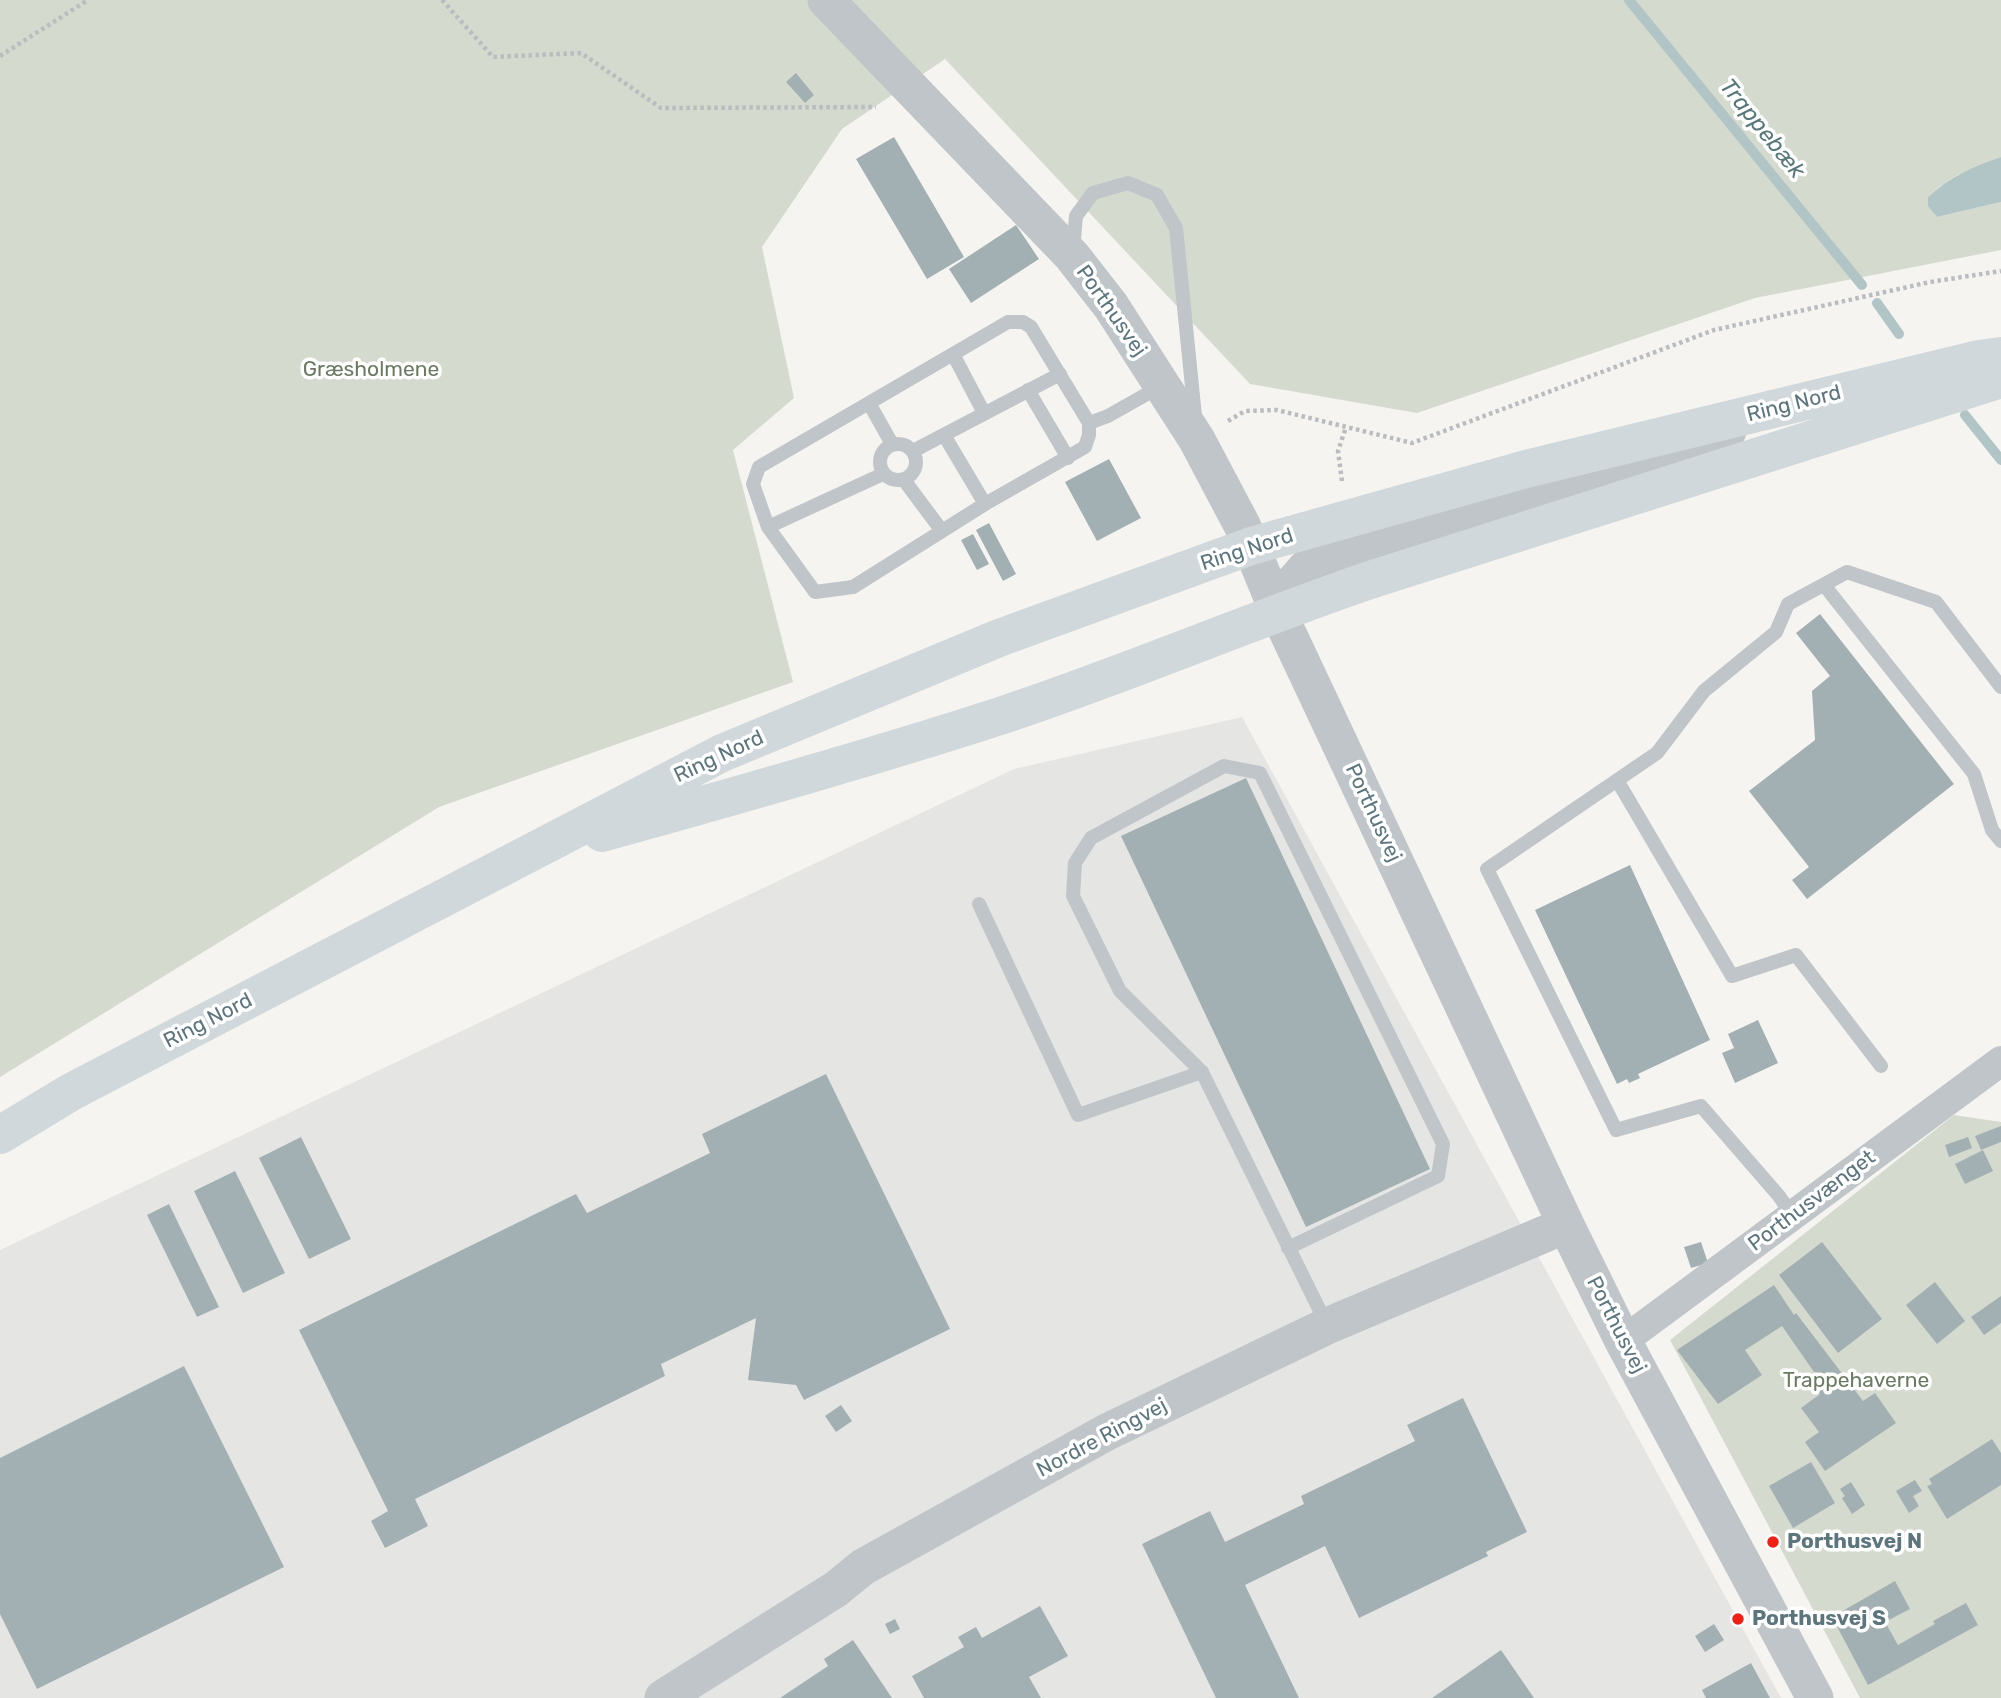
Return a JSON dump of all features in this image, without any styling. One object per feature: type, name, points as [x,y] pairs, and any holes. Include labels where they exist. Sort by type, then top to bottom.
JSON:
[{"type":"main road","name":"Ring Nord","points":[[0,1135],[71,1092],[722,753],[999,638],[1251,546],[1526,469],[1979,359],[2001,356]]},
{"type":"main road","name":"Ring Nord","points":[[530,853],[741,794],[1003,715],[1178,653],[1278,612],[1370,580],[2001,379]]},
{"type":"street","name":"Porthusvej","points":[[826,0],[1072,256],[1111,306],[1197,440],[1251,546],[1278,612],[1566,1225],[1623,1341],[1815,1698]]},
{"type":"street","points":[[1278,612],[1290,586],[1307,568],[1360,546],[1678,453],[1785,406]]},
{"type":"street","name":"Porthusvænget","points":[[1623,1341],[2001,1061]]},
{"type":"street","name":"Nordre Ringvej","points":[[663,1698],[836,1589],[863,1567],[1107,1432],[1327,1326],[1566,1225]]},
{"type":"lane","points":[[1072,256],[1076,216],[1093,193],[1128,184],[1157,195],[1176,228],[1197,440]]},
{"type":"lane","points":[[1007,322],[1023,322],[1031,327],[1060,374],[1089,423],[1089,435],[1084,447],[985,504],[853,587],[815,592],[768,527],[753,484],[759,467],[1007,322]]},
{"type":"lane","points":[[953,354],[984,413]]},
{"type":"lane","points":[[914,451],[1060,374]]},
{"type":"lane","points":[[1089,423],[1108,416],[1162,385]]},
{"type":"lane","points":[[1028,390],[1068,458]]},
{"type":"lane","points":[[869,403],[892,444]]},
{"type":"lane","points":[[944,435],[985,504]]},
{"type":"lane","points":[[892,444],[904,444],[914,451],[917,462],[914,473],[904,480],[892,480],[884,474],[879,463],[882,451],[892,444]]},
{"type":"lane","points":[[768,527],[884,474]]},
{"type":"lane","points":[[904,480],[942,531]]},
{"type":"lane","points":[[1793,1216],[1701,1106],[1616,1130],[1487,869],[1657,753],[1704,691],[1776,632],[1788,604],[1847,572],[1936,602],[2001,687]]},
{"type":"lane","points":[[1824,585],[1974,774],[1993,830],[2001,841]]},
{"type":"lane","points":[[1289,1248],[1438,1176],[1443,1144],[1260,773],[1224,766],[1091,838],[1074,863],[1073,895],[1120,991],[1202,1072],[1327,1326]]},
{"type":"lane","points":[[1617,780],[1731,976],[1796,955],[1881,1066]]},
{"type":"lane","points":[[979,904],[1078,1115],[1202,1072]]},
{"type":"path","points":[[0,55],[88,0]]},
{"type":"path","points":[[442,0],[493,57],[581,53],[661,108],[929,107]]},
{"type":"path","points":[[1197,440],[1245,411],[1277,410],[1412,443],[1714,330],[1930,282],[2001,271]]},
{"type":"shaded area","points":[[2001,157],[2001,202],[1937,217],[1928,206],[1928,197],[1944,184],[1972,168]]},
{"type":"shaded area","points":[[1242,717],[1781,1698],[0,1698],[0,1250],[1014,769]]},
{"type":"green space","name":"Græsholmene","points":[[0,0],[2001,0],[2001,157],[1953,178],[1928,197],[1937,217],[2001,202],[2001,250],[1755,298],[1417,413],[1250,384],[945,59],[842,129],[762,247],[794,398],[733,450],[793,682],[439,807],[0,1077]]},
{"type":"green space","name":"Trappehaverne","points":[[1954,1115],[2001,1122],[2001,1698],[1860,1698],[1670,1340]]},
{"type":"building","points":[[796,73],[814,95],[805,103],[786,82]]},
{"type":"building","points":[[894,137],[964,257],[927,279],[856,159]]},
{"type":"building","points":[[1016,225],[1039,259],[971,303],[949,269]]},
{"type":"building","points":[[1109,459],[1141,518],[1097,541],[1065,482]]},
{"type":"building","points":[[989,523],[1016,574],[1003,581],[976,530]]},
{"type":"building","points":[[973,534],[989,564],[977,570],[961,540]]},
{"type":"building","points":[[1820,614],[1954,784],[1807,899],[1792,880],[1809,867],[1749,791],[1815,740],[1812,691],[1830,676],[1796,633]]},
{"type":"building","points":[[1246,778],[1430,1169],[1306,1227],[1121,836]]},
{"type":"building","points":[[1630,865],[1710,1040],[1638,1074],[1640,1078],[1629,1083],[1627,1079],[1617,1084],[1535,910]]},
{"type":"building","points":[[1758,1020],[1778,1063],[1735,1083],[1722,1053],[1734,1048],[1728,1034]]},
{"type":"building","points":[[826,1074],[950,1329],[804,1400],[796,1385],[748,1380],[756,1318],[661,1364],[665,1376],[415,1499],[428,1526],[385,1548],[371,1521],[388,1511],[299,1330],[576,1194],[587,1213],[710,1153],[702,1134]]},
{"type":"building","points":[[2001,1126],[2001,1142],[1981,1150],[1975,1136]]},
{"type":"building","points":[[301,1137],[351,1239],[309,1259],[259,1158]]},
{"type":"building","points":[[1968,1137],[1972,1148],[1949,1157],[1945,1145]]},
{"type":"building","points":[[1983,1150],[1993,1171],[1965,1184],[1955,1164]]},
{"type":"building","points":[[235,1171],[285,1273],[243,1293],[194,1191]]},
{"type":"building","points":[[169,1204],[219,1307],[197,1317],[147,1215]]},
{"type":"building","points":[[1701,1242],[1708,1263],[1691,1268],[1684,1247]]},
{"type":"building","points":[[1822,1242],[1882,1319],[1838,1353],[1779,1275]]},
{"type":"building","points":[[1935,1282],[1965,1321],[1937,1344],[1906,1305]]},
{"type":"building","points":[[1774,1285],[1794,1315],[1796,1313],[1863,1401],[1875,1393],[1896,1423],[1825,1471],[1805,1442],[1819,1432],[1801,1408],[1820,1394],[1807,1378],[1814,1372],[1782,1326],[1745,1350],[1762,1375],[1718,1404],[1677,1350]]},
{"type":"building","points":[[2001,1296],[2001,1323],[1984,1335],[1971,1317]]},
{"type":"building","points":[[184,1366],[284,1567],[37,1689],[0,1614],[0,1458]]},
{"type":"building","points":[[1463,1398],[1527,1532],[1486,1552],[1488,1556],[1359,1618],[1325,1546],[1245,1585],[1299,1698],[1216,1698],[1142,1544],[1210,1511],[1225,1542],[1304,1504],[1301,1496],[1415,1441],[1407,1425]]},
{"type":"building","points":[[841,1405],[852,1421],[836,1432],[825,1416]]},
{"type":"building","points":[[1992,1439],[2001,1453],[2001,1485],[1947,1519],[1927,1486],[1932,1484],[1929,1479]]},
{"type":"building","points":[[1811,1462],[1835,1503],[1793,1528],[1769,1486]]},
{"type":"building","points":[[1915,1480],[1922,1491],[1913,1496],[1919,1506],[1909,1513],[1896,1491]]},
{"type":"building","points":[[1851,1482],[1865,1505],[1852,1514],[1840,1489]]},
{"type":"building","points":[[1895,1581],[1910,1609],[1885,1622],[1898,1645],[1966,1603],[1978,1625],[1868,1685],[1832,1617]]},
{"type":"building","points":[[1040,1606],[1068,1656],[1029,1677],[1041,1698],[924,1698],[912,1676],[964,1647],[958,1637],[976,1627],[982,1638]]},
{"type":"building","points":[[895,1619],[900,1629],[890,1634],[885,1624]]},
{"type":"building","points":[[1714,1624],[1724,1640],[1705,1652],[1695,1636]]},
{"type":"building","points":[[853,1640],[892,1698],[780,1698],[828,1666],[824,1659]]},
{"type":"building","points":[[1501,1650],[1534,1698],[1432,1698]]},
{"type":"building","points":[[1751,1663],[1770,1698],[1706,1698],[1702,1690]]},
{"type":"waterway","name":"Trappebæk","points":[[1629,0],[1862,285]]},
{"type":"waterway","name":"Trappebæk","points":[[1877,303],[1899,334]]},
{"type":"waterway","name":"Trappebæk","points":[[1965,415],[2001,460]]},
{"type":"place","name":"Porthusvej N","points":[[1773,1542]]},
{"type":"place","name":"Porthusvej S","points":[[1738,1619]]}]
